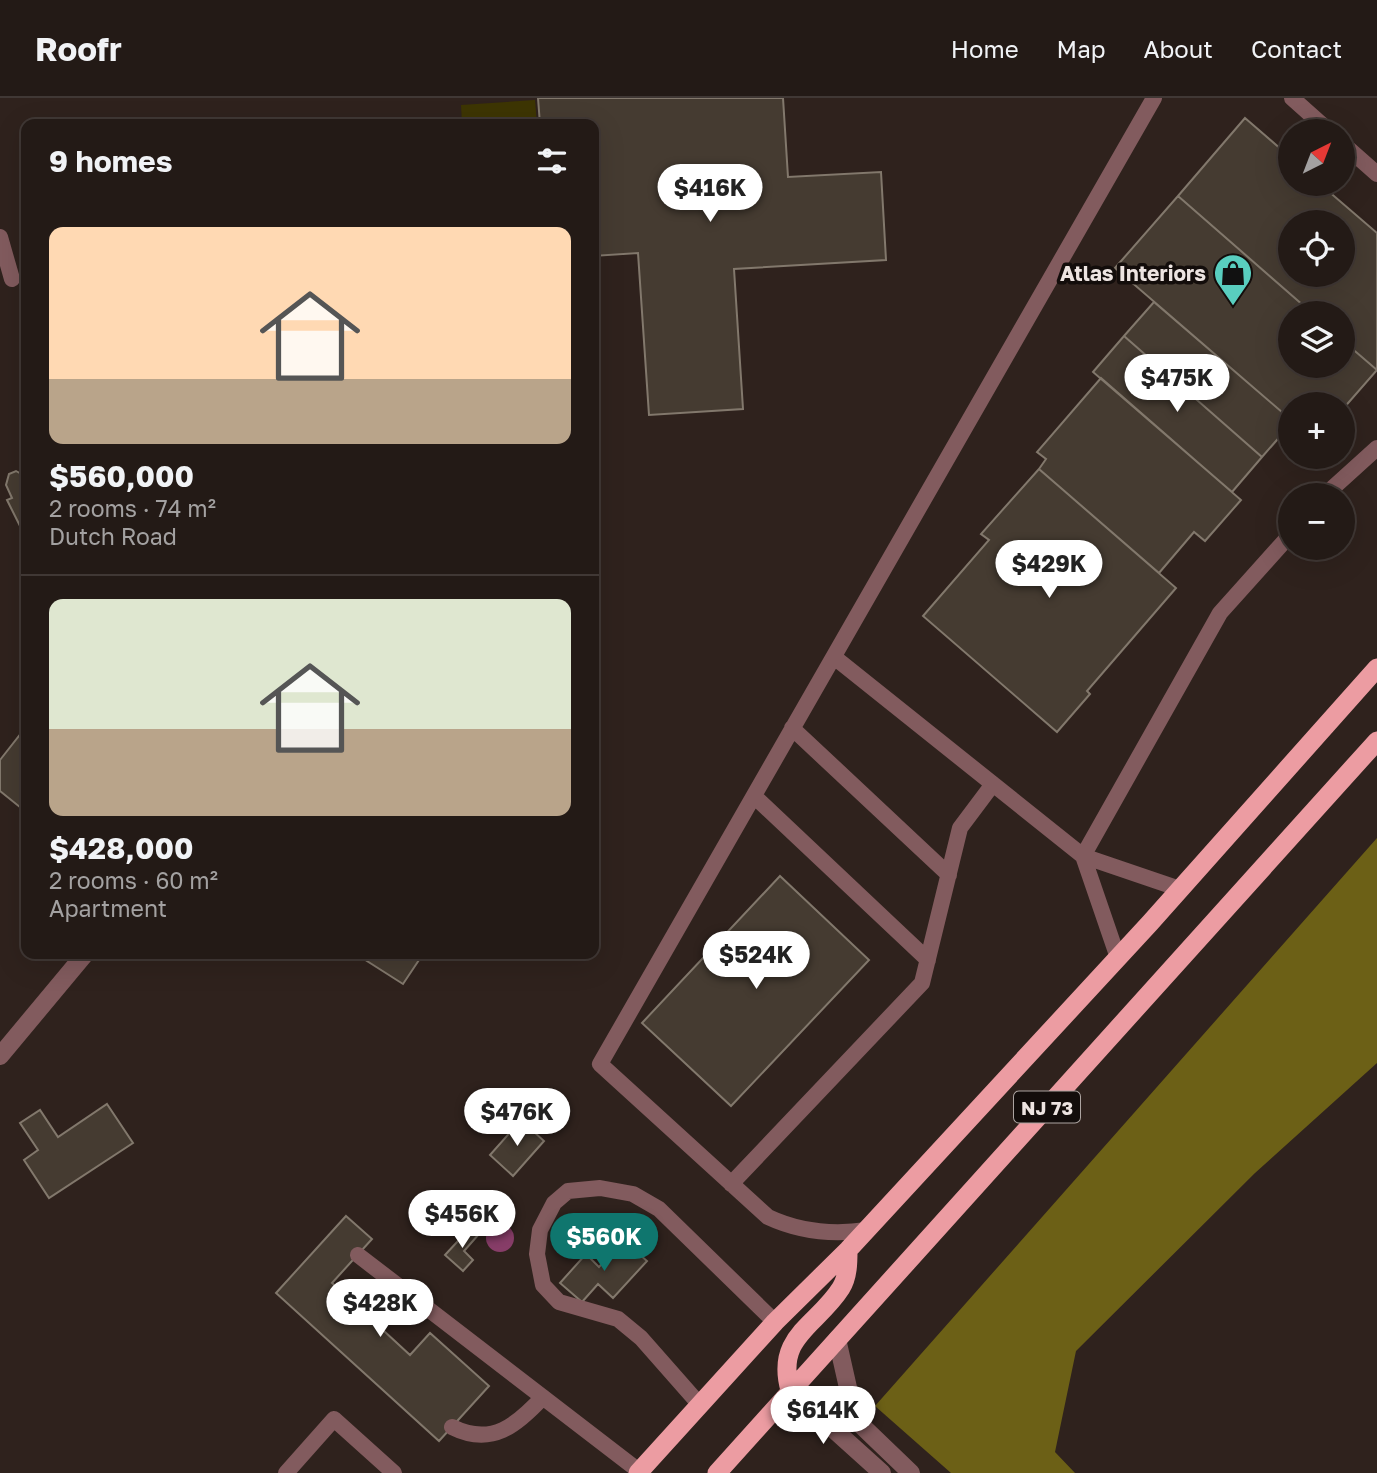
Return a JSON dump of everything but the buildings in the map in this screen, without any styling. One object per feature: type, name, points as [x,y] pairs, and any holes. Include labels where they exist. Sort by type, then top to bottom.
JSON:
[{"type":"highway","name":"NJ 73","points":[[638,1472],[775,1322],[867,1230],[1118,958],[1377,668]]},
{"type":"highway","name":"NJ 73","points":[[717,1473],[1377,741]]},
{"type":"highway","points":[[790,1390],[786,1359],[791,1344],[842,1287],[848,1266],[848,1250]]},
{"type":"street","points":[[0,1056],[81,959]]},
{"type":"street","points":[[837,1339],[851,1401],[860,1424],[911,1473]]},
{"type":"street","points":[[790,1390],[882,1473]]},
{"type":"lane","points":[[867,1230],[829,1233],[804,1230],[768,1217],[600,1064],[1154,98]]},
{"type":"lane","points":[[1292,98],[1316,119]]},
{"type":"lane","points":[[1355,155],[1377,174]]},
{"type":"lane","points":[[0,237],[12,279]]},
{"type":"lane","points":[[1338,483],[1377,448]]},
{"type":"lane","points":[[1118,958],[1083,856],[1220,613],[1278,548]]},
{"type":"lane","points":[[834,657],[1083,856],[1180,889]]},
{"type":"lane","points":[[792,728],[949,875]]},
{"type":"lane","points":[[731,1184],[922,983],[960,828],[993,784]]},
{"type":"lane","points":[[754,796],[928,960]]},
{"type":"lane","points":[[700,1405],[641,1338],[618,1319],[559,1301],[543,1285],[537,1254],[540,1230],[554,1203],[568,1191],[600,1188],[634,1194],[659,1209],[775,1322]]},
{"type":"lane","points":[[358,1255],[638,1472]]},
{"type":"lane","points":[[452,1427],[472,1434],[498,1432],[518,1423],[543,1397]]},
{"type":"lane","points":[[286,1473],[334,1419],[389,1471]]},
{"type":"shaded area","points":[[535,100],[537,119],[462,119],[461,105]]},
{"type":"shaded area","points":[[1377,838],[1377,1063],[1255,1173],[1076,1351],[1055,1452],[1075,1473],[951,1473],[875,1406]]},
{"type":"shaded area","points":[[500,1224],[510,1228],[514,1238],[510,1248],[500,1252],[490,1248],[486,1238],[490,1228]]},
{"type":"place","name":"Atlas Interiors","points":[[1233,307]]}]
